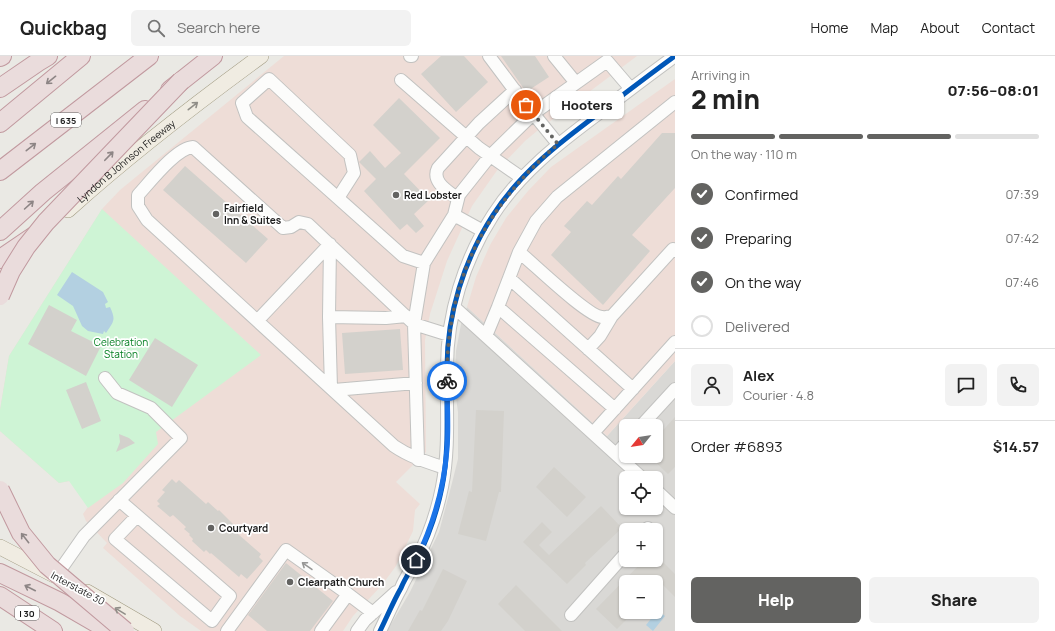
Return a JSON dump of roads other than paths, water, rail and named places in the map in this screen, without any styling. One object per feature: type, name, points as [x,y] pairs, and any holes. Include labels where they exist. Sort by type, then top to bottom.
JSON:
[{"type":"highway","points":[[0,88],[48,56]]},
{"type":"highway","points":[[0,123],[82,56]]},
{"type":"highway","name":"I 635","points":[[0,171],[149,56]]},
{"type":"highway","points":[[0,231],[43,192],[213,56]]},
{"type":"highway","points":[[0,296],[11,271],[26,247],[46,222],[181,81]]},
{"type":"highway","points":[[0,259],[55,222]]},
{"type":"highway","points":[[0,490],[21,533],[47,565],[125,631]]},
{"type":"highway","points":[[0,573],[60,602],[110,631]]},
{"type":"highway","name":"I 30","points":[[0,596],[53,631]]},
{"type":"main road","name":"Lyndon B Johnson Freeway","points":[[0,276],[55,222],[106,176],[191,108],[261,56]]},
{"type":"main road","name":"Interstate 30","points":[[3,548],[82,589],[154,631]]},
{"type":"street","points":[[490,56],[558,144]]},
{"type":"street","points":[[554,56],[576,83]]},
{"type":"street","points":[[380,631],[424,544],[442,488],[447,448],[447,366],[449,335],[454,307],[465,272],[483,231],[497,208],[522,178],[558,144],[675,56]]},
{"type":"street","points":[[418,460],[416,383],[410,320],[424,264],[454,215],[459,196],[490,156],[534,114],[608,58],[631,89]]},
{"type":"street","points":[[338,198],[354,173],[350,154],[269,79],[242,103],[247,117],[403,256],[424,264]]},
{"type":"street","points":[[401,80],[490,156],[522,178]]},
{"type":"street","points":[[458,199],[439,183],[436,178],[438,168],[479,123],[515,90]]},
{"type":"street","points":[[486,336],[519,252],[536,221],[558,197],[675,102]]},
{"type":"street","points":[[410,320],[308,224],[299,222],[291,227],[283,228],[193,147],[176,155],[138,195],[138,206],[148,220],[394,446],[406,455],[445,468]]},
{"type":"street","points":[[454,215],[483,231]]},
{"type":"street","points":[[330,244],[329,317],[332,389]]},
{"type":"street","points":[[258,320],[330,244]]},
{"type":"street","points":[[588,349],[600,336],[612,316],[673,249],[675,251]]},
{"type":"street","points":[[519,252],[581,306],[593,314],[602,317],[612,316]]},
{"type":"street","points":[[509,278],[633,389]]},
{"type":"street","points":[[454,307],[634,471]]},
{"type":"street","points":[[498,307],[615,408]]},
{"type":"street","points":[[329,317],[410,320],[449,335]]},
{"type":"street","points":[[593,433],[675,342]]},
{"type":"street","points":[[56,576],[84,536],[181,438],[151,408],[117,393],[105,378]]},
{"type":"street","points":[[332,389],[416,383]]},
{"type":"street","points":[[647,419],[675,388]]},
{"type":"street","points":[[616,454],[619,451]]},
{"type":"street","points":[[663,497],[675,508]]},
{"type":"street","points":[[119,500],[230,596],[212,621],[116,539],[137,516]]},
{"type":"street","points":[[227,631],[286,550],[372,613]]},
{"type":"street","points":[[572,615],[619,561]]},
{"type":"street","points":[[357,631],[372,613],[401,587]]},
{"type":"street","points":[[321,631],[348,594]]},
{"type":"water","points":[[72,272],[103,292],[108,302],[105,304],[106,308],[110,307],[113,315],[112,323],[106,333],[104,331],[103,334],[88,331],[82,326],[73,306],[57,295]]},
{"type":"water","points":[[651,619],[663,619],[653,631],[646,625]]},
{"type":"place","name":"Hooters","points":[[526,105]]},
{"type":"place","name":"Red Lobster","points":[[396,195]]},
{"type":"place","name":"Fairfield Inn & Suites","points":[[216,214]]},
{"type":"place","name":"Courtyard","points":[[211,528]]},
{"type":"place","name":"Clearpath Church","points":[[290,582]]},
{"type":"park label","name":"Celebration Station","points":[[121,348]]}]
